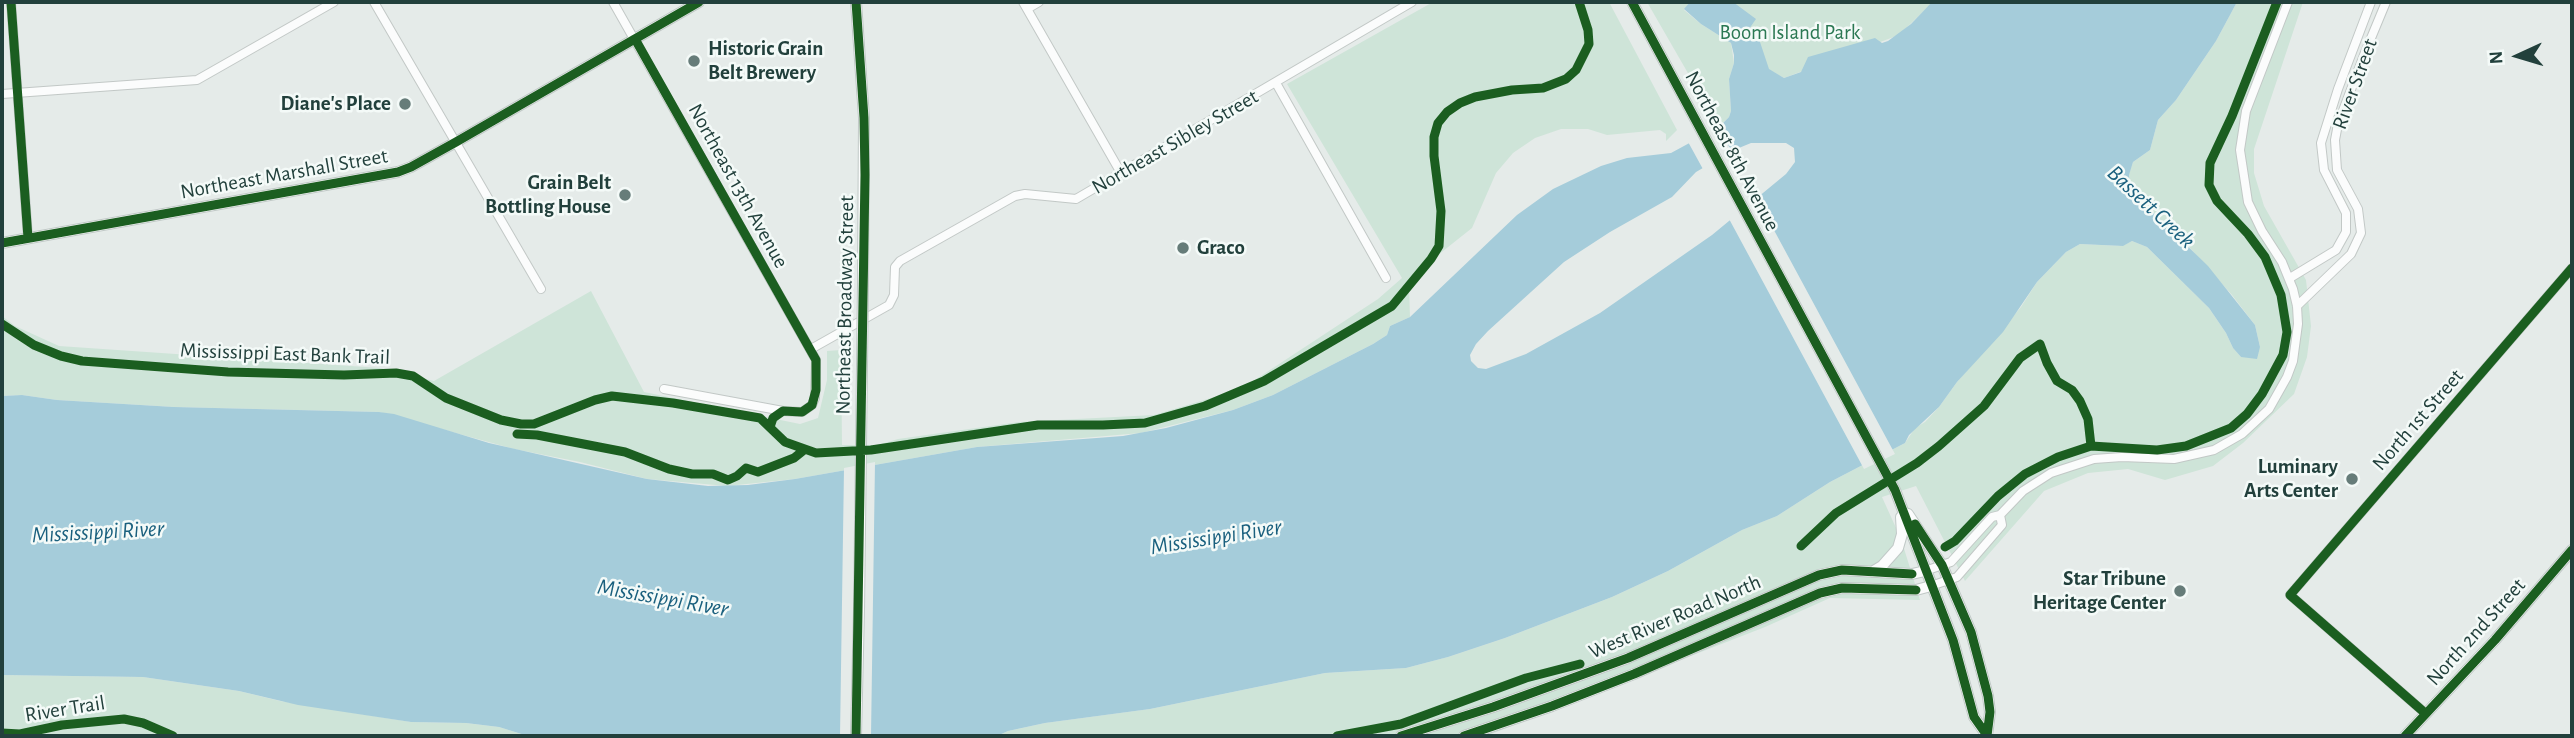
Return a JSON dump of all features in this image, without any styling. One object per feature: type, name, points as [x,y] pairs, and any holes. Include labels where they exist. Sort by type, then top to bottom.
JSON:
[{"type":"street","points":[[10,2],[28,238]]},
{"type":"street","points":[[2,94],[197,80],[334,2]]},
{"type":"street","points":[[374,2],[541,289]]},
{"type":"street","name":"Northeast 13th Avenue","points":[[613,2],[811,349]]},
{"type":"street","name":"Northeast Marshall Street","points":[[2,243],[398,172],[456,142],[699,2]]},
{"type":"street","name":"Northeast Broadway Street","points":[[856,2],[864,118],[856,736]]},
{"type":"street","points":[[1039,2],[1025,5],[1121,173]]},
{"type":"street","name":"Northeast Sibley Street","points":[[811,349],[889,304],[894,295],[895,267],[900,261],[1015,196],[1025,194],[1076,199],[1412,2]]},
{"type":"street","name":"Northeast 8th Avenue","points":[[1632,2],[1897,495]]},
{"type":"street","points":[[1925,571],[1951,562],[1992,517],[2000,515],[2023,491],[2052,473],[2080,462],[2111,457],[2174,459],[2214,450],[2242,434],[2269,409],[2287,377],[2297,344],[2297,306],[2290,278],[2248,202],[2240,150],[2246,111],[2288,2]]},
{"type":"street","name":"River Street","points":[[2290,278],[2336,250],[2346,232],[2346,213],[2324,170],[2321,143],[2371,2]]},
{"type":"street","name":"River Street","points":[[2297,306],[2351,254],[2361,233],[2358,209],[2337,170],[2335,140],[2354,81],[2386,2]]},
{"type":"street","points":[[1276,83],[1386,278]]},
{"type":"street","name":"North 1st Street","points":[[2425,713],[2290,595],[2572,268]]},
{"type":"street","points":[[664,389],[783,411],[802,412],[813,405],[815,398],[816,360],[811,349]]},
{"type":"street","points":[[1897,495],[1942,565],[1970,632],[1984,677],[1990,712],[1987,735]]},
{"type":"street","points":[[1897,495],[1952,640],[1974,717],[1987,735]]},
{"type":"street","points":[[1869,573],[1882,566],[1898,548],[1902,534],[1897,495]]},
{"type":"street","points":[[1931,586],[1957,577],[2002,525],[2000,515]]},
{"type":"street","name":"North 2nd Street","points":[[2405,736],[2495,640],[2572,550]]},
{"type":"street","name":"West River Road North","points":[[1401,736],[1493,707],[1628,658],[1819,575],[1842,570],[1912,574],[1925,571]]},
{"type":"street","name":"West River Road North","points":[[1464,736],[1634,674],[1820,593],[1842,588],[1916,590],[1931,586]]},
{"type":"street","points":[[1755,603],[1762,618]]},
{"type":"street","points":[[1628,658],[1634,674]]},
{"type":"green space","points":[[1433,2],[1609,2],[1677,130],[1666,141],[1666,134],[1660,130],[1607,135],[1588,129],[1561,129],[1535,138],[1513,153],[1496,173],[1472,228],[1428,263],[1409,287],[1410,317],[1390,326],[1387,335],[1373,344],[1273,395],[1233,410],[1141,433],[977,447],[795,479],[727,486],[647,479],[514,449],[379,412],[174,407],[57,400],[22,395],[2,396],[2,316],[15,326],[59,346],[380,368],[434,381],[591,291],[644,392],[800,424],[818,418],[827,380],[827,351],[841,350],[842,445],[878,445],[898,439],[1019,422],[1154,415],[1241,389],[1378,299],[1402,278],[1287,84]]},
{"type":"green space","name":"Boom Island Park","points":[[1647,2],[1690,2],[1684,10],[1731,43],[1734,63],[1729,79],[1731,111],[1719,127]]},
{"type":"green space","name":"Boom Island Park","points":[[1733,2],[1933,2],[1899,35],[1784,78],[1769,70]]},
{"type":"green space","points":[[2237,2],[2303,2],[2254,149],[2254,173],[2264,206],[2306,280],[2311,326],[2307,357],[2294,394],[2243,443],[2213,466],[2165,480],[2128,469],[2088,473],[2044,491],[1965,581],[1916,486],[1882,497],[1901,539],[1920,600],[1830,598],[1765,627],[1486,736],[997,736],[1045,723],[1150,709],[1325,673],[1406,668],[1505,638],[1612,597],[1668,571],[1742,530],[1777,516],[1830,482],[1905,443],[1915,428],[1939,407],[2021,307],[2037,282],[2066,252],[2080,244],[2122,246],[2132,241],[2147,247],[2209,308],[2241,357],[2260,347],[2255,325],[2190,248],[2140,200],[2130,187],[2129,174],[2133,162],[2150,150],[2158,120],[2176,100],[2216,41]]},
{"type":"green space","points":[[2,675],[143,677],[411,722],[466,723],[499,727],[528,736],[2,736]]},
{"type":"water","name":"Mississippi River","points":[[1690,2],[1733,2],[1756,19],[1749,29],[1758,36],[1769,69],[1784,78],[1801,72],[1808,57],[1875,38],[1882,43],[1888,41],[1911,24],[1932,2],[2237,2],[2216,41],[2176,100],[2158,120],[2150,150],[2133,162],[2129,175],[2130,187],[2140,200],[2208,266],[2255,325],[2260,347],[2257,359],[2241,357],[2209,308],[2147,247],[2132,241],[2123,246],[2080,244],[2066,252],[2037,282],[2003,332],[1957,382],[1939,407],[1909,435],[1905,443],[1830,482],[1777,516],[1742,530],[1668,571],[1612,597],[1505,638],[1406,668],[1325,673],[1150,709],[1045,723],[997,736],[528,736],[499,727],[466,723],[411,722],[143,677],[2,675],[2,396],[22,395],[57,400],[174,407],[379,412],[394,414],[489,443],[647,479],[708,486],[748,485],[795,479],[977,447],[1123,436],[1166,428],[1233,410],[1273,395],[1373,344],[1387,335],[1390,326],[1410,317],[1517,215],[1553,189],[1601,166],[1627,158],[1671,153],[1719,127],[1731,111],[1729,79],[1734,55],[1731,43],[1701,24],[1684,9]],"holes":[[[1751,143],[1786,143],[1794,148],[1795,162],[1786,174],[1712,235],[1600,313],[1526,354],[1486,369],[1478,368],[1471,361],[1470,355],[1476,344],[1488,331],[1564,262],[1672,197],[1696,172],[1734,150]]]},
{"type":"pier","points":[[1717,124],[1733,154],[1704,171],[1687,140]]},
{"type":"pier","points":[[1755,195],[1895,454],[1864,469],[1728,217]]},
{"type":"pier","points":[[875,462],[871,736],[840,736],[844,468]]},
{"type":"cycle path","points":[[11,2],[28,238]]},
{"type":"cycle path","points":[[2,243],[398,172],[456,142],[699,2]]},
{"type":"cycle path","points":[[856,2],[865,175],[856,736]]},
{"type":"cycle path","name":"Mississippi East Bank Trail","points":[[2,324],[34,345],[82,361],[228,372],[344,375],[396,373],[413,376],[446,398],[501,420],[521,424],[534,424],[612,396],[673,403],[760,418],[785,442],[816,453],[871,450],[1038,425],[1145,423],[1205,406],[1264,381],[1392,306],[1439,246],[1441,211],[1434,156],[1434,137],[1438,123],[1447,112],[1475,97],[1543,88],[1566,79],[1576,70],[1589,44],[1588,30],[1579,2]]},
{"type":"cycle path","points":[[1632,2],[1895,490],[1953,640],[1974,717],[1986,734]]},
{"type":"cycle path","points":[[1945,547],[1955,541],[1998,496],[2025,474],[2058,457],[2091,446],[2157,450],[2186,446],[2231,428],[2247,414],[2262,394],[2283,355],[2287,332],[2281,295],[2265,257],[2217,201],[2209,185],[2210,163],[2232,116],[2277,2]]},
{"type":"cycle path","points":[[635,39],[816,360],[816,390],[812,405],[802,412],[783,411],[773,418],[770,427]]},
{"type":"cycle path","points":[[2425,713],[2290,595],[2572,268]]},
{"type":"cycle path","points":[[1801,546],[1836,513],[1917,463],[1939,446],[1984,406],[2020,358],[2040,344],[2057,381],[2072,390],[2080,401],[2088,419],[2091,446]]},
{"type":"cycle path","points":[[517,434],[537,435],[625,452],[669,469],[692,474],[713,474],[728,480],[746,468],[758,472],[794,458],[804,450]]},
{"type":"cycle path","points":[[1915,524],[1942,565],[1971,632],[1988,696],[1990,712],[1987,736]]},
{"type":"cycle path","points":[[2405,736],[2495,640],[2572,550]]},
{"type":"cycle path","points":[[1401,736],[1493,707],[1628,658],[1819,575],[1842,570],[1912,574]]},
{"type":"cycle path","points":[[1464,736],[1634,674],[1820,593],[1842,588],[1916,590]]},
{"type":"cycle path","points":[[1337,736],[1401,724],[1526,678],[1580,664]]},
{"type":"cycle path","name":"River Trail","points":[[2,733],[20,734],[62,725],[124,719],[143,723],[173,736]]},
{"type":"place","name":"Historic Grain Belt Brewery","points":[[694,61]]},
{"type":"place","name":"Diane's Place","points":[[405,104]]},
{"type":"place","name":"Grain Belt Bottling House","points":[[625,195]]},
{"type":"place","name":"Graco","points":[[1183,248]]},
{"type":"place","name":"Luminary Arts Center","points":[[2352,479]]},
{"type":"place","name":"Star Tribune Heritage Center","points":[[2180,591]]},
{"type":"water label","name":"Bassett Creek","points":[[2151,207]]}]
